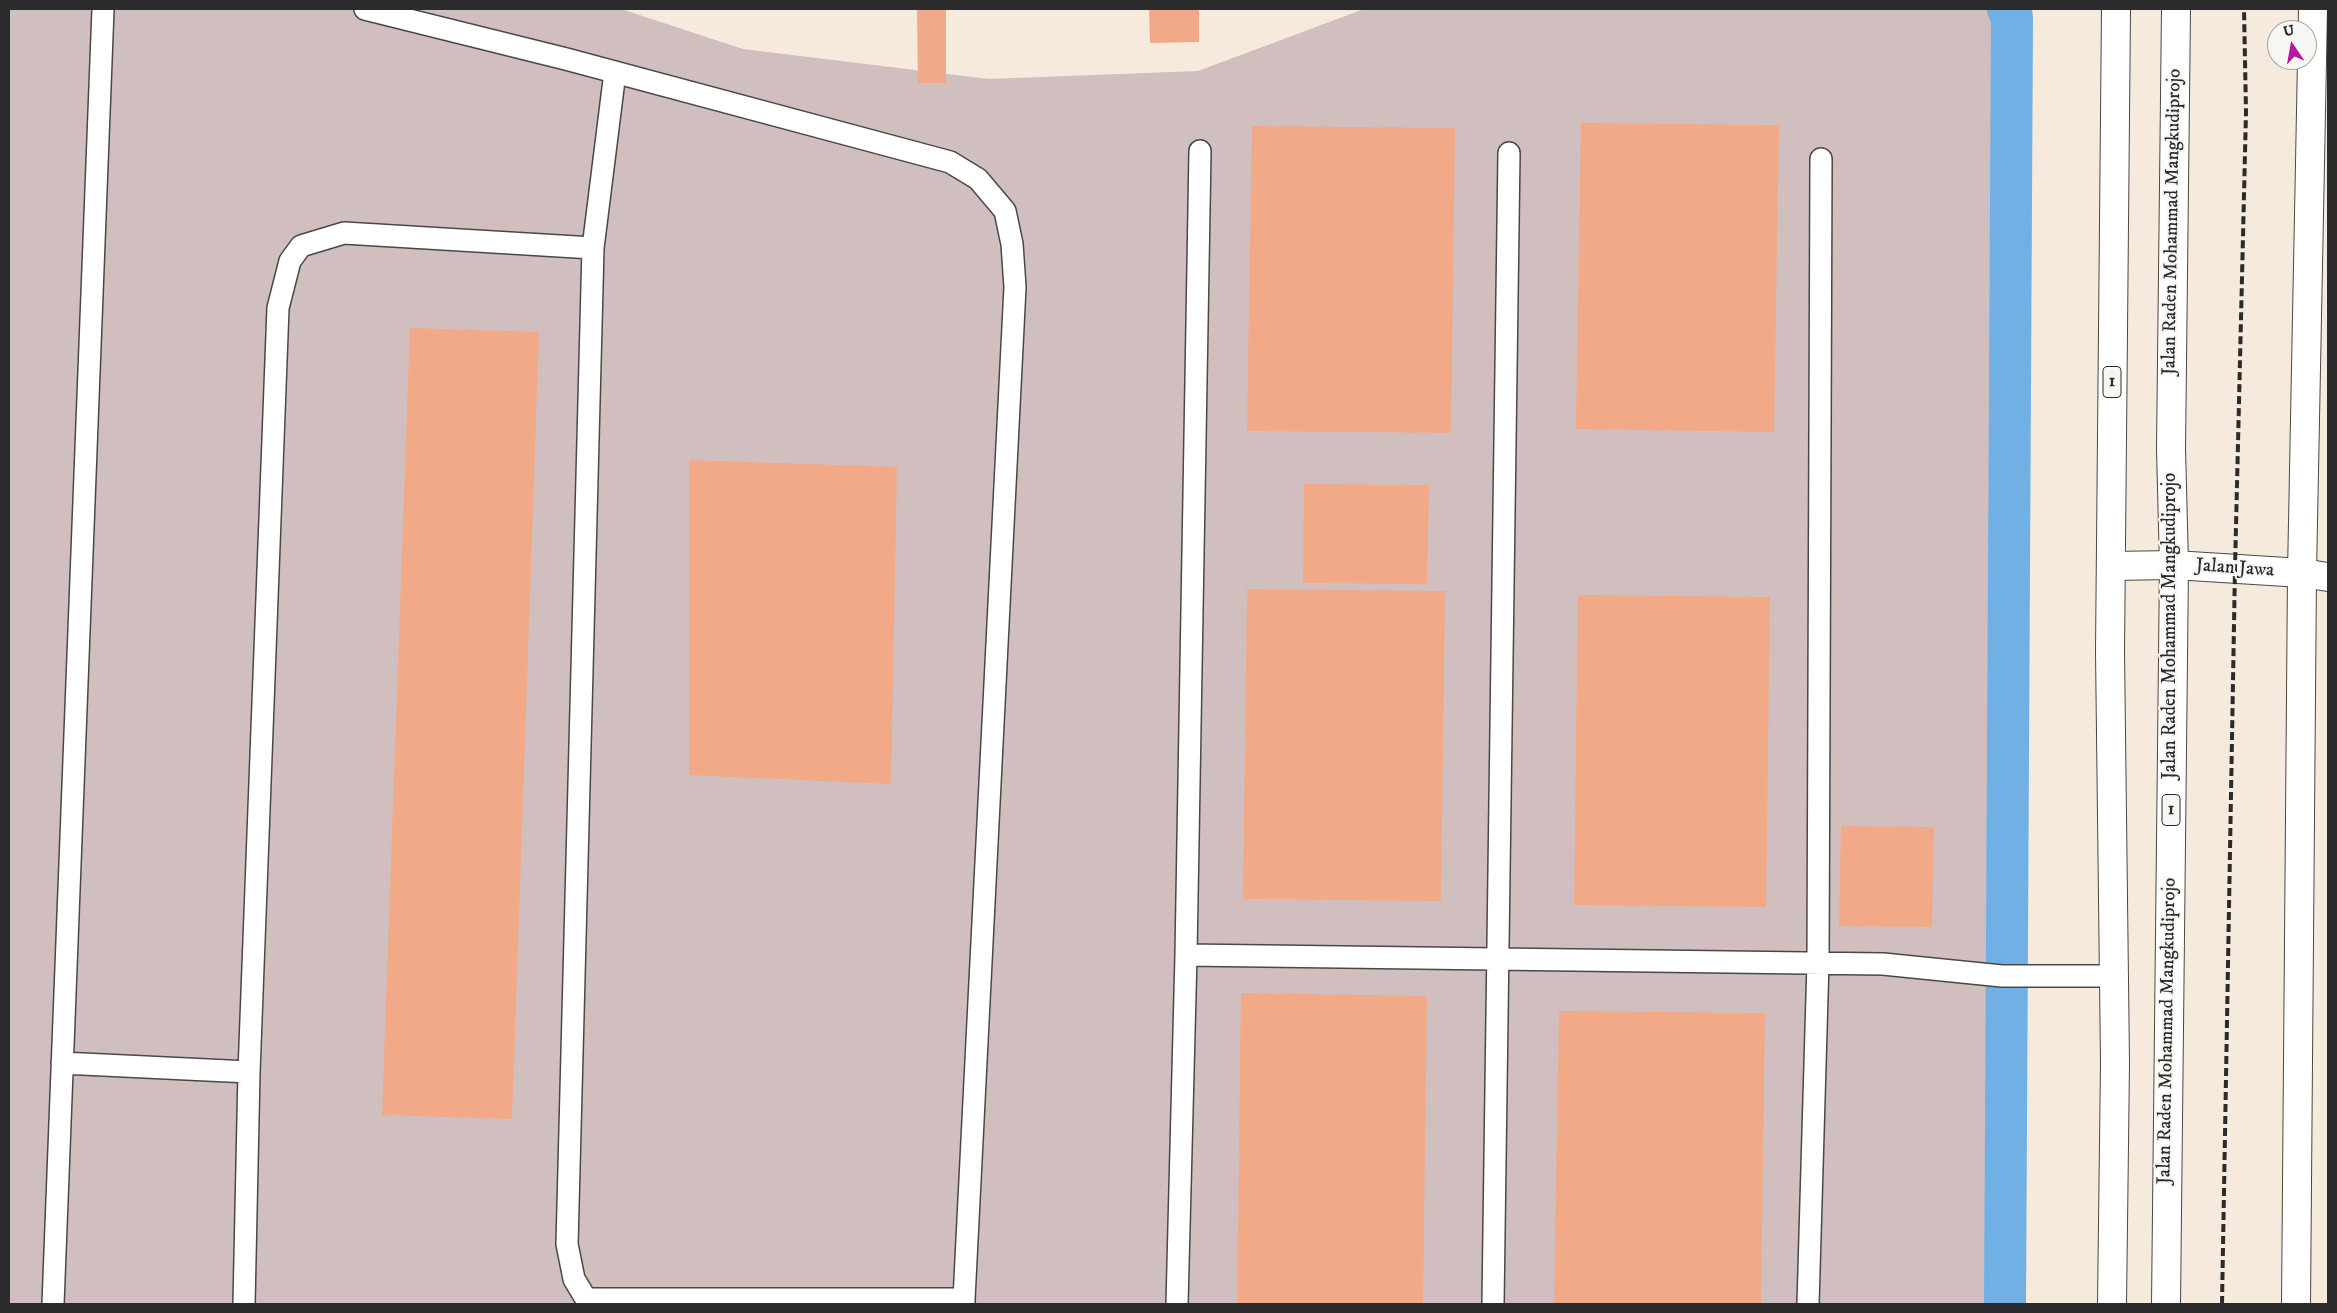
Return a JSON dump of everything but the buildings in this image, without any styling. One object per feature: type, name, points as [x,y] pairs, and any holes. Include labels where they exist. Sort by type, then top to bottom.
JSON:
[{"type":"main road","name":"1","points":[[2112,1304],[2114,976],[2111,566],[2116,9]]},
{"type":"main road","name":"Jalan Raden Mohammad Mangkudiprojo","points":[[2166,1304],[2174,565],[2171,449],[2176,9]]},
{"type":"main road","points":[[2296,1304],[2302,573],[2320,101],[2313,9]]},
{"type":"main road","name":"Jalan Jawa","points":[[2111,566],[2174,565],[2302,573],[2328,577]]},
{"type":"lane","points":[[53,1304],[103,9]]},
{"type":"lane","points":[[365,9],[615,72],[950,162],[978,179],[1005,212],[1012,244],[1015,287],[964,1302],[586,1299],[574,1279],[567,1244],[593,248],[615,72]]},
{"type":"lane","points":[[1177,1304],[1186,955],[1200,151]]},
{"type":"lane","points":[[1493,1304],[1509,153]]},
{"type":"lane","points":[[1808,1304],[1818,962],[1821,158]]},
{"type":"lane","points":[[244,1304],[249,1072],[278,308],[290,261],[301,246],[344,234],[593,248]]},
{"type":"lane","points":[[1186,955],[1818,962],[1883,964],[2002,976],[2114,976]]},
{"type":"lane","points":[[62,1063],[249,1072]]},
{"type":"shaded area","points":[[9,9],[621,9],[743,49],[989,79],[1198,71],[1364,9],[2004,9],[2012,21],[1999,1304],[9,1304]]},
{"type":"waterway","points":[[2005,1304],[2012,17],[2008,9]]},
{"type":"railway","points":[[2222,1304],[2235,568],[2246,112],[2244,9]]}]
